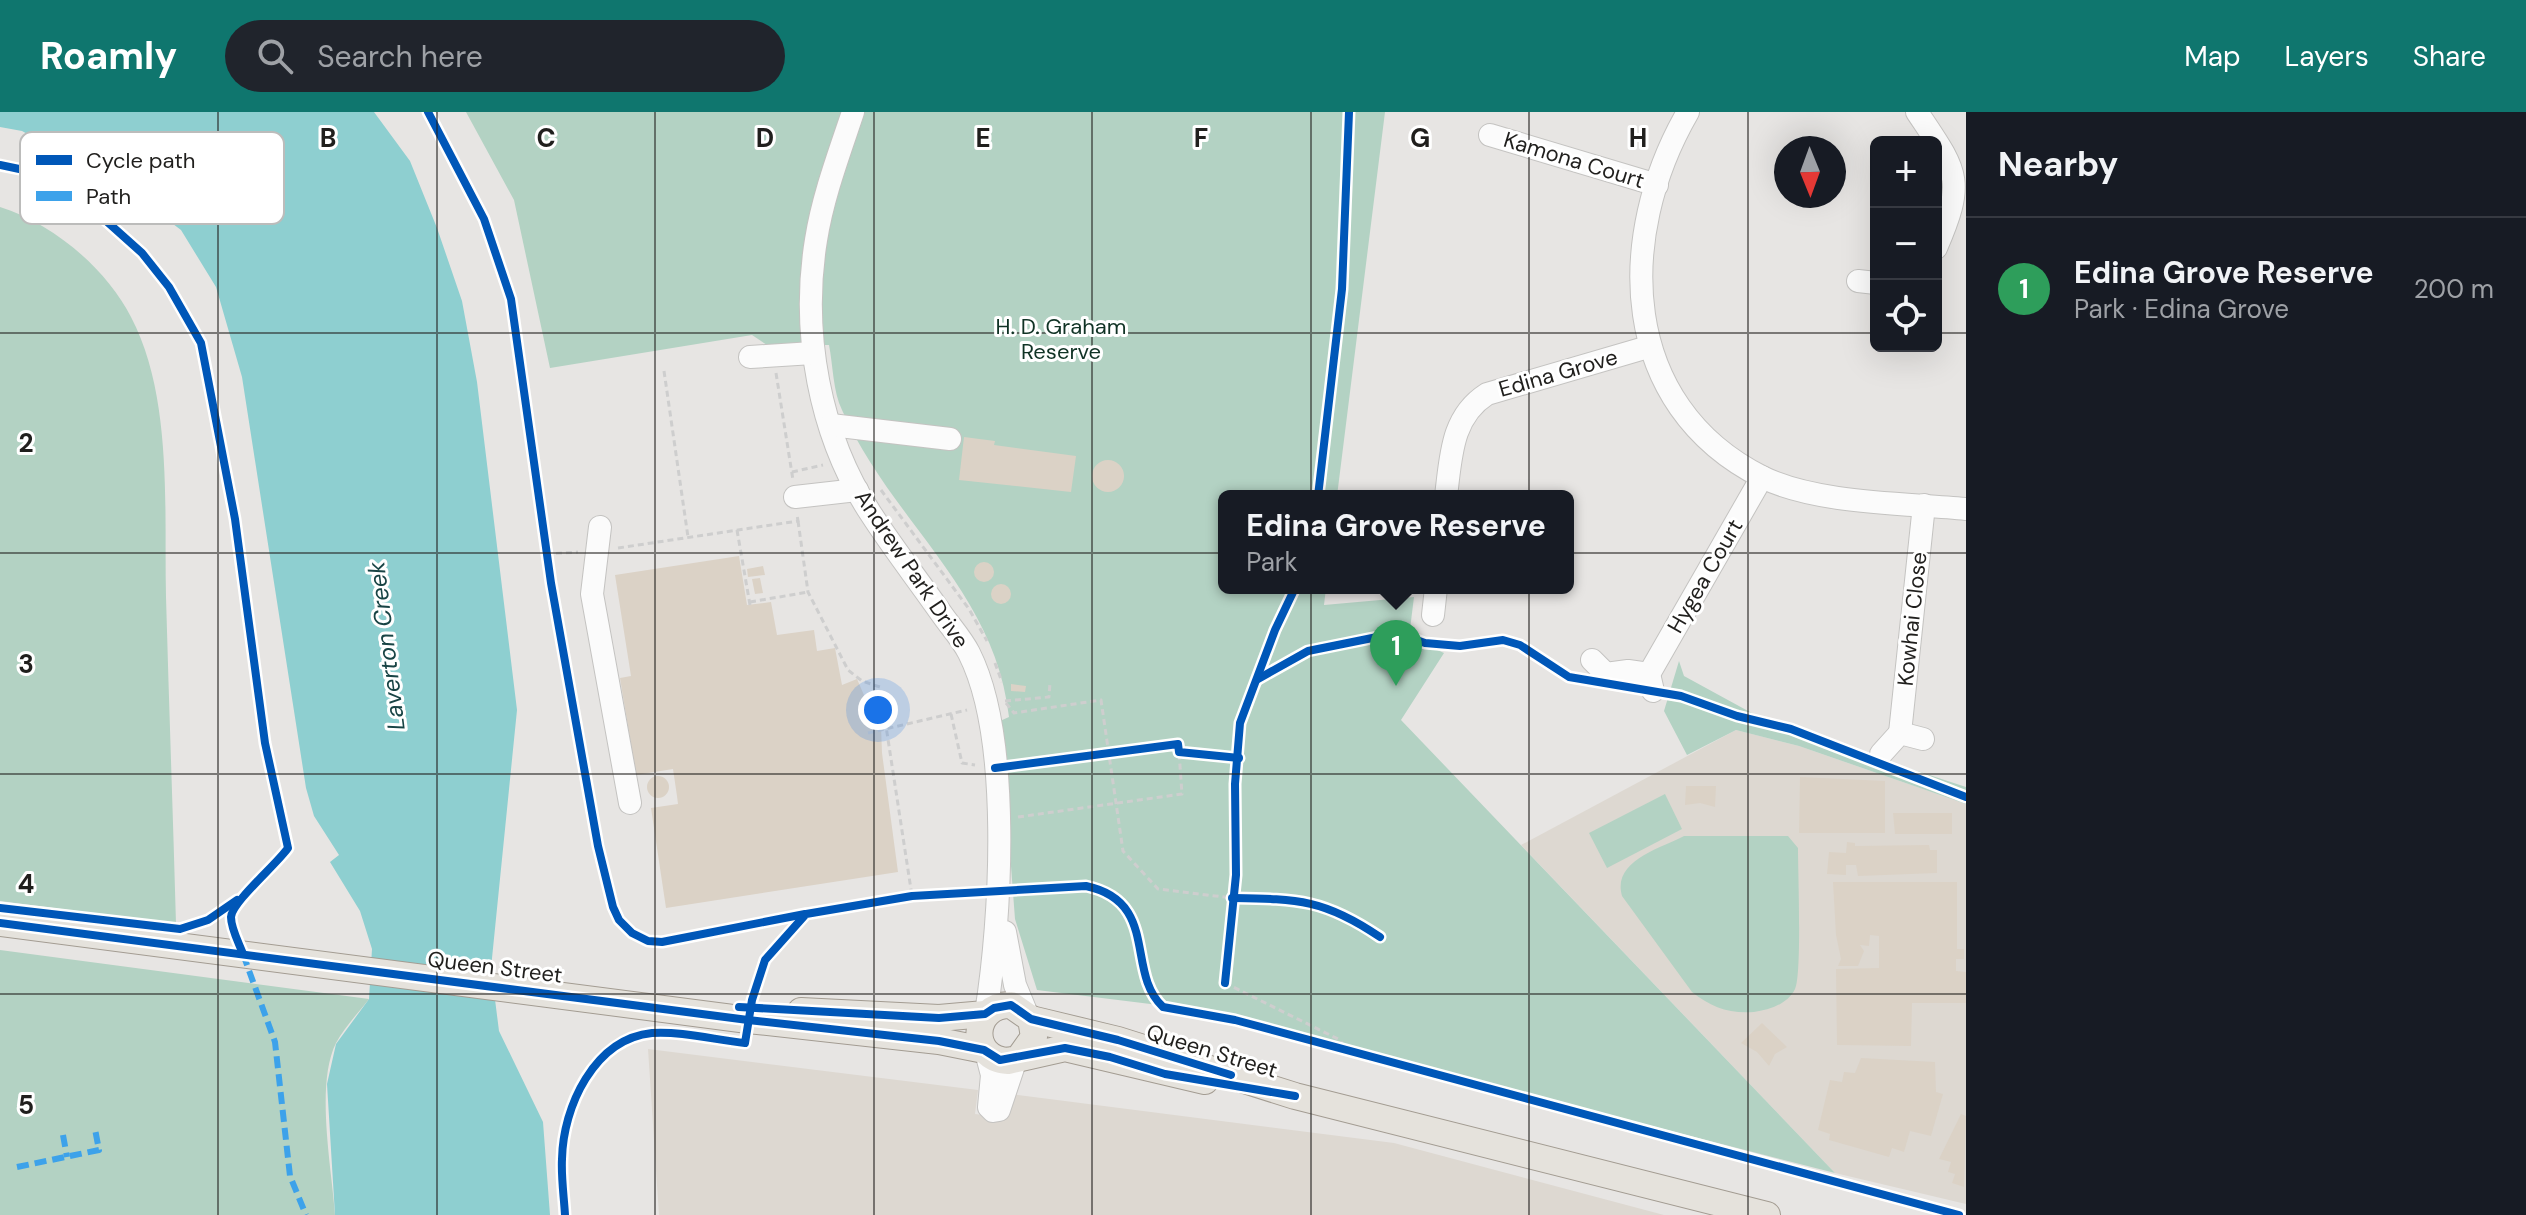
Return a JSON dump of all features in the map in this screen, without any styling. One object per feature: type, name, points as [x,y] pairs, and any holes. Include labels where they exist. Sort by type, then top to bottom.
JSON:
[{"type":"main road","name":"Queen Street","points":[[0,923],[778,1024],[939,1041],[985,1051]]},
{"type":"main road","name":"Queen Street","points":[[618,1001],[939,1018],[986,1014]]},
{"type":"main road","points":[[1002,1005],[1029,1017],[1034,1037],[1018,1058],[1000,1060],[985,1051],[978,1032],[986,1014],[1002,1005]]},
{"type":"main road","name":"Queen Street","points":[[1029,1017],[1118,1040],[1295,1096],[1758,1214]]},
{"type":"main road","name":"Queen Street","points":[[1018,1058],[1065,1048],[1110,1057],[1165,1074],[1295,1096]]},
{"type":"street","name":"Andrew Park Drive","points":[[853,112],[816,241],[810,330],[813,353],[831,425],[857,490],[969,653],[987,706],[995,768],[1000,891],[1010,963],[1029,1017]]},
{"type":"street","points":[[1688,112],[1657,185],[1642,255],[1641,304],[1648,347],[1667,391],[1691,424],[1717,450],[1762,477],[1818,494],[1966,509]]},
{"type":"street","points":[[1917,112],[1959,176],[1960,194],[1954,216],[1942,237]]},
{"type":"street","name":"Kamona Court","points":[[1490,135],[1657,185]]},
{"type":"street","name":"Edina Grove","points":[[1447,490],[1452,447],[1463,416],[1472,404],[1487,394],[1648,347]]},
{"type":"street","points":[[750,357],[773,353],[813,353]]},
{"type":"street","points":[[831,425],[950,439]]},
{"type":"street","name":"Hygea Court","points":[[1592,660],[1606,674],[1628,671],[1651,683],[1762,477]]},
{"type":"street","points":[[795,497],[857,490]]},
{"type":"street","name":"Kowhai Close","points":[[1900,733],[1924,505]]},
{"type":"street","points":[[600,527],[592,594],[630,803]]},
{"type":"street","points":[[1433,615],[1435,594]]},
{"type":"street","points":[[1881,754],[1900,733],[1923,739]]},
{"type":"street","name":"Andrew Park Drive","points":[[986,1014],[993,983],[1000,891]]},
{"type":"street","points":[[985,1051],[992,1075],[989,1107],[993,1111],[999,1110],[1018,1058]]},
{"type":"path","points":[[773,353],[808,592],[848,670],[862,681],[880,687],[912,896]]},
{"type":"path","points":[[664,371],[688,537]]},
{"type":"path","points":[[546,554],[595,551],[798,521]]},
{"type":"path","points":[[737,530],[750,603],[808,592]]},
{"type":"path","points":[[544,539],[548,569]]},
{"type":"path","points":[[868,733],[1005,702],[1014,713],[1101,700],[1123,851],[1158,889],[1246,898]]},
{"type":"path","points":[[951,714],[962,763],[995,768]]},
{"type":"path","points":[[1013,818],[1182,794],[1183,753],[1178,744],[1165,746]]},
{"type":"path","points":[[1095,755],[1123,751]]},
{"type":"path","points":[[1231,912],[1234,886]]},
{"type":"path","points":[[896,899],[926,895]]},
{"type":"path","points":[[1224,973],[1228,996]]},
{"type":"path","points":[[1218,993],[1225,983]]},
{"type":"path","points":[[1225,983],[1340,1040],[1346,1050]]},
{"type":"path","points":[[1318,1043],[1362,1054]]},
{"type":"shaded area","points":[[1736,730],[1799,746],[1966,804],[1966,1204],[1835,1173],[1521,845]]},
{"type":"shaded area","points":[[648,1049],[978,1090],[975,1114],[1007,1118],[1011,1094],[1394,1143],[1664,1215],[659,1215]]},
{"type":"green space","name":"H. D. Graham Reserve","points":[[466,112],[1385,112],[1338,490],[1218,490],[1218,594],[1325,594],[1324,605],[1414,597],[1409,637],[1444,653],[1401,720],[1835,1173],[1199,1010],[1037,990],[1015,919],[1000,721],[1009,717],[1000,672],[984,631],[963,593],[863,450],[839,403],[829,345],[767,345],[752,335],[550,368],[514,200]]},
{"type":"green space","points":[[0,207],[20,214],[20,224],[39,224],[58,236],[107,281],[131,317],[154,382],[164,454],[176,924],[0,901]]},
{"type":"green space","points":[[1679,661],[1684,676],[1770,723],[1966,787],[1966,804],[1799,746],[1736,730],[1687,755],[1664,711]]},
{"type":"green space","points":[[1665,794],[1682,829],[1607,868],[1589,833]]},
{"type":"green space","points":[[1684,836],[1788,836],[1798,848],[1797,980],[1792,994],[1783,1002],[1760,1011],[1736,1012],[1699,997],[1692,992],[1622,896],[1621,884],[1631,865],[1651,851]]},
{"type":"green space","points":[[0,950],[369,999],[336,1043],[330,1061],[326,1128],[335,1215],[0,1215]]},
{"type":"water","name":"Laverton Creek","points":[[0,112],[374,112],[410,161],[462,301],[477,382],[517,710],[491,968],[499,1031],[543,1122],[550,1215],[335,1215],[327,1084],[336,1044],[369,999],[372,949],[360,911],[330,862],[339,855],[314,816],[306,788],[242,377],[216,287],[181,230],[173,224],[284,224],[284,132],[24,132],[0,127]]},
{"type":"building","points":[[964,437],[995,441],[994,445],[1076,456],[1071,492],[959,480]]},
{"type":"building","points":[[1108,460],[1119,465],[1124,476],[1119,487],[1108,492],[1097,487],[1092,476],[1097,465]]},
{"type":"building","points":[[739,556],[747,605],[771,602],[777,635],[814,630],[817,651],[835,648],[842,685],[857,679],[867,702],[880,699],[882,753],[898,872],[666,908],[651,808],[678,804],[673,769],[636,775],[620,678],[631,676],[615,575]]},
{"type":"building","points":[[984,562],[991,565],[994,572],[991,579],[984,582],[977,579],[974,572],[977,565]]},
{"type":"building","points":[[763,566],[765,575],[748,577],[747,569]]},
{"type":"building","points":[[760,578],[763,593],[755,594],[752,579]]},
{"type":"building","points":[[1001,584],[1008,587],[1011,594],[1008,601],[1001,604],[994,601],[991,594],[994,587]]},
{"type":"building","points":[[1011,684],[1026,686],[1025,692],[1011,691]]},
{"type":"building","points":[[658,776],[669,787],[658,798],[647,787]]},
{"type":"building","points":[[1800,777],[1885,781],[1885,833],[1799,833]]},
{"type":"building","points":[[1686,786],[1716,786],[1715,807],[1700,803],[1685,805]]},
{"type":"building","points":[[1893,813],[1952,813],[1952,834],[1895,834]]},
{"type":"building","points":[[1847,842],[1855,843],[1855,846],[1929,845],[1930,850],[1937,850],[1937,873],[1858,876],[1856,865],[1846,865],[1846,875],[1827,874],[1829,852],[1846,853]]},
{"type":"building","points":[[1833,882],[1957,882],[1957,949],[1964,949],[1964,959],[1956,959],[1956,971],[1966,972],[1966,1003],[1912,1003],[1911,1046],[1837,1045],[1836,969],[1879,968],[1879,936],[1870,935],[1869,946],[1860,945],[1864,951],[1858,966],[1838,966],[1841,959],[1836,935]]},
{"type":"building","points":[[1762,1023],[1787,1047],[1775,1054],[1769,1066],[1757,1052],[1741,1043]]},
{"type":"building","points":[[1861,1058],[1935,1062],[1936,1092],[1943,1094],[1931,1136],[1910,1131],[1904,1152],[1892,1148],[1889,1157],[1829,1140],[1830,1134],[1818,1130],[1830,1080],[1842,1082],[1844,1072],[1855,1073]]},
{"type":"building","points":[[1961,1114],[1966,1116],[1964,1187],[1952,1183],[1955,1174],[1948,1172],[1951,1162],[1939,1159]]},
{"type":"marked path","points":[[243,954],[275,1042],[290,1176],[306,1215]]},
{"type":"marked path","points":[[17,1167],[99,1150],[95,1129]]},
{"type":"marked path","points":[[63,1135],[67,1157]]},
{"type":"cycle path","points":[[428,112],[484,219],[511,299],[551,583],[598,846],[619,920],[632,933],[648,941],[662,942],[805,914]]},
{"type":"cycle path","points":[[1319,490],[1342,289],[1349,112]]},
{"type":"cycle path","points":[[0,165],[20,169]]},
{"type":"cycle path","points":[[110,224],[142,253],[169,287],[201,343],[235,519],[265,743],[288,848],[233,910],[232,926],[243,954]]},
{"type":"cycle path","points":[[1225,983],[1236,875],[1235,784],[1240,723],[1275,630],[1292,594]]},
{"type":"cycle path","points":[[1258,679],[1308,651],[1397,633],[1425,643],[1460,646],[1503,640],[1520,645],[1569,677],[1681,696],[1737,716],[1791,729],[1966,797]]},
{"type":"cycle path","points":[[995,768],[1178,744],[1179,752],[1239,758]]},
{"type":"cycle path","points":[[565,1215],[562,1159],[568,1118],[586,1079],[598,1062],[632,1038],[652,1033],[687,1034],[745,1043],[752,1000],[765,960],[806,914],[912,896],[1086,886],[1109,894],[1124,907],[1133,922],[1145,976],[1163,1007],[1235,1020],[1959,1215]]},
{"type":"cycle path","points":[[1232,898],[1275,899],[1326,908],[1380,937]]},
{"type":"cycle path","points":[[0,908],[180,929],[208,920],[237,900]]},
{"type":"cycle path","points":[[0,923],[748,1020],[939,1041],[984,1050],[1000,1060],[1065,1048],[1110,1057],[1165,1074],[1295,1096]]},
{"type":"cycle path","points":[[739,1007],[939,1018],[985,1014],[994,1008],[1011,1005],[1031,1019],[1118,1040],[1231,1075]]},
{"type":"place","name":"Edina Grove Reserve","points":[[1396,686]]}]
